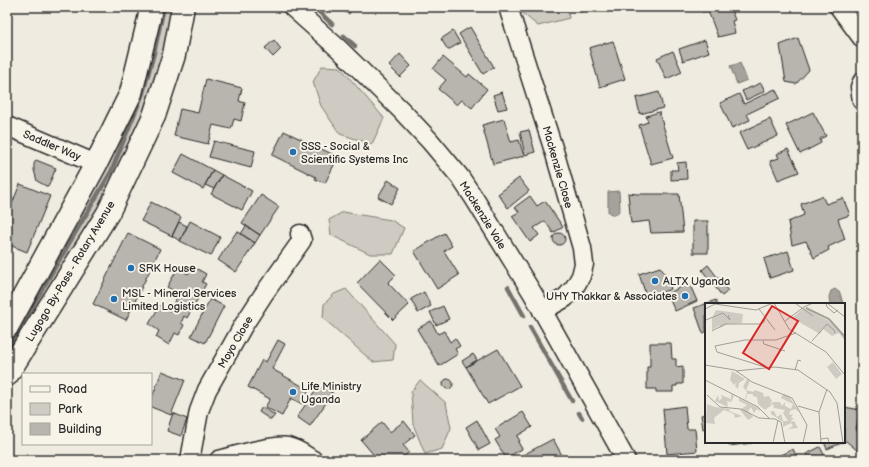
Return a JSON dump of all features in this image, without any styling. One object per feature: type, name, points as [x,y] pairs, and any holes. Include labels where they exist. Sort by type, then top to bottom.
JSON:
[{"type":"main road","points":[[7,327],[96,164],[131,93],[151,7]]},
{"type":"main road","name":"Lugogo By-Pass - Rotary Avenue","points":[[7,375],[108,213],[154,116],[174,55],[183,7]]},
{"type":"street","name":"Mackenzie Vale","points":[[292,7],[339,49],[401,110],[430,141],[460,177],[542,311],[626,460]]},
{"type":"street","name":"Mackenzie Close","points":[[508,7],[555,154],[582,248],[584,264],[581,276],[574,288],[565,298],[542,311]]},
{"type":"street","points":[[839,7],[862,38]]},
{"type":"street","points":[[862,82],[860,87],[862,101]]},
{"type":"street","name":"Saddler Way","points":[[7,126],[96,164]]},
{"type":"street","name":"Moyo Close","points":[[190,460],[199,411],[207,390],[263,295],[302,240],[300,234]]},
{"type":"street","points":[[220,460],[275,447],[287,446],[301,452],[313,460]]},
{"type":"green space","points":[[157,7],[173,7],[173,12],[154,88],[121,170],[7,361],[7,337],[68,234]]},
{"type":"green space","points":[[515,7],[567,7],[569,18],[538,26]]},
{"type":"green space","points":[[322,66],[340,67],[384,118],[372,144],[340,134],[321,106],[313,82]]},
{"type":"green space","points":[[343,212],[391,220],[404,228],[393,254],[370,254],[331,235],[329,220]]},
{"type":"green space","points":[[346,289],[395,344],[393,360],[373,362],[323,318],[324,304],[334,294]]},
{"type":"green space","points":[[420,380],[446,403],[451,428],[442,449],[425,454],[413,424],[411,392]]},
{"type":"shaded area","points":[[740,63],[747,80],[737,84],[730,66]]},
{"type":"shaded area","points":[[619,191],[620,209],[617,214],[613,215],[608,212],[608,192]]},
{"type":"shaded area","points":[[835,289],[840,293],[843,303],[830,303],[829,297],[831,291]]},
{"type":"building","points":[[335,7],[352,7],[349,14]]},
{"type":"building","points":[[578,7],[595,7],[580,12]]},
{"type":"building","points":[[605,7],[620,7],[621,9],[607,12]]},
{"type":"building","points":[[700,7],[730,7],[735,20],[732,21],[735,33],[718,37],[708,11],[702,12]]},
{"type":"building","points":[[470,27],[494,67],[483,74],[459,34]]},
{"type":"building","points":[[453,31],[460,43],[448,50],[441,39]]},
{"type":"building","points":[[798,38],[809,70],[796,84],[786,82],[780,45]]},
{"type":"building","points":[[274,40],[281,49],[273,57],[265,48]]},
{"type":"building","points":[[705,40],[709,52],[683,61],[679,49]]},
{"type":"building","points":[[613,41],[625,79],[600,87],[589,48]]},
{"type":"building","points":[[673,51],[682,72],[666,79],[657,58]]},
{"type":"building","points":[[400,54],[411,66],[400,77],[389,66]]},
{"type":"building","points":[[443,57],[467,77],[469,74],[487,89],[472,108],[462,100],[457,105],[438,89],[446,80],[433,69]]},
{"type":"building","points":[[206,79],[242,88],[239,101],[245,103],[241,121],[234,119],[231,129],[213,125],[208,144],[174,136],[180,109],[198,113]]},
{"type":"building","points":[[761,83],[765,91],[746,100],[742,91]]},
{"type":"building","points":[[775,89],[780,98],[747,114],[750,120],[732,128],[720,103],[739,94],[744,104]]},
{"type":"building","points":[[502,92],[507,108],[498,110],[493,95]]},
{"type":"building","points":[[659,92],[663,108],[640,114],[636,98]]},
{"type":"building","points":[[659,112],[673,158],[651,164],[639,125],[648,122],[646,116]]},
{"type":"building","points":[[813,112],[826,136],[820,139],[821,143],[800,154],[786,125]]},
{"type":"building","points":[[504,119],[511,142],[519,140],[524,156],[493,164],[482,125]]},
{"type":"building","points":[[770,119],[778,136],[747,150],[739,133]]},
{"type":"building","points":[[529,130],[535,152],[525,155],[520,132]]},
{"type":"building","points":[[284,131],[334,155],[330,163],[334,165],[325,183],[272,155]]},
{"type":"building","points":[[214,141],[255,151],[251,168],[209,157]]},
{"type":"building","points":[[788,149],[799,172],[778,180],[770,161],[779,158],[777,154]]},
{"type":"building","points":[[183,154],[213,170],[203,189],[173,173]]},
{"type":"building","points":[[36,160],[56,168],[48,187],[37,181],[34,170]]},
{"type":"building","points":[[686,162],[687,179],[671,180],[671,170],[678,170],[677,163]]},
{"type":"building","points":[[213,170],[222,175],[214,189],[205,185]]},
{"type":"building","points":[[222,175],[252,191],[242,210],[211,194]]},
{"type":"building","points":[[519,178],[529,191],[508,208],[498,194]]},
{"type":"building","points":[[388,180],[400,188],[391,204],[378,197]]},
{"type":"building","points":[[20,184],[50,196],[27,252],[7,244],[7,216]]},
{"type":"building","points":[[628,193],[679,194],[683,232],[651,233],[649,221],[631,223]]},
{"type":"building","points":[[261,195],[279,207],[260,235],[242,223]]},
{"type":"building","points":[[530,196],[537,206],[545,201],[563,227],[553,233],[545,221],[534,228],[539,235],[530,242],[512,216],[519,212],[515,207]]},
{"type":"building","points":[[822,196],[826,204],[843,198],[850,215],[838,219],[845,239],[828,247],[829,250],[814,258],[806,241],[792,245],[788,222],[804,215],[801,204]]},
{"type":"building","points":[[151,202],[181,217],[172,236],[141,221]]},
{"type":"building","points":[[190,221],[220,237],[211,256],[180,241]]},
{"type":"building","points":[[693,221],[708,221],[708,253],[693,253]]},
{"type":"building","points":[[179,222],[187,226],[180,241],[172,236]]},
{"type":"building","points":[[246,226],[260,235],[255,243],[241,234]]},
{"type":"building","points":[[237,231],[255,243],[236,272],[218,260]]},
{"type":"building","name":"SRK House","points":[[128,233],[160,249],[126,320],[93,304]]},
{"type":"building","points":[[444,233],[452,246],[444,251],[459,275],[437,289],[414,251]]},
{"type":"building","points":[[559,233],[563,235],[565,239],[563,243],[559,245],[555,243],[553,239],[555,235]]},
{"type":"building","points":[[788,251],[794,270],[770,278],[764,259]]},
{"type":"building","points":[[380,259],[396,275],[388,283],[409,305],[393,320],[357,283]]},
{"type":"building","points":[[708,265],[728,291],[722,296],[702,270]]},
{"type":"building","points":[[192,266],[206,274],[202,282],[206,284],[187,318],[184,316],[181,323],[184,325],[179,335],[175,333],[169,345],[156,337],[159,331],[149,324],[160,305],[169,311],[179,294],[167,287],[178,268],[188,274]]},
{"type":"building","points":[[660,267],[666,275],[671,289],[647,298],[639,274]]},
{"type":"building","points":[[689,283],[697,301],[675,311],[667,294]]},
{"type":"building","points":[[424,292],[431,306],[418,313],[411,299]]},
{"type":"building","points":[[210,299],[224,306],[205,343],[191,336]]},
{"type":"building","points":[[716,300],[717,303],[708,303]]},
{"type":"building","points":[[705,304],[705,332],[703,333],[694,308]]},
{"type":"building","points":[[443,306],[449,319],[436,325],[430,312]]},
{"type":"building","points":[[431,321],[438,334],[444,331],[450,342],[455,338],[460,346],[455,349],[458,354],[439,366],[417,329]]},
{"type":"building","points":[[278,340],[285,344],[272,369],[309,390],[302,404],[291,398],[282,416],[265,407],[270,399],[248,387],[262,360],[266,362]]},
{"type":"building","points":[[650,343],[671,343],[672,359],[676,359],[676,367],[683,366],[683,384],[673,386],[673,392],[656,392],[656,389],[647,389],[647,367],[650,367]]},
{"type":"building","points":[[498,349],[520,386],[488,404],[466,367]]},
{"type":"building","points":[[473,354],[477,360],[466,367],[462,361]]},
{"type":"building","points":[[162,371],[185,380],[171,415],[152,407],[152,397]]},
{"type":"building","points":[[446,379],[450,379],[452,380],[452,388],[446,389],[443,386],[443,382]]},
{"type":"building","points":[[328,383],[333,387],[330,392],[333,393],[310,426],[297,417],[319,385],[323,389]]},
{"type":"building","points":[[685,406],[687,429],[695,429],[697,451],[667,454],[663,409]]},
{"type":"building","points":[[262,407],[275,415],[271,420],[259,412]]},
{"type":"building","points":[[845,407],[861,410],[856,430],[862,434],[862,447],[858,451],[846,441]]},
{"type":"building","points":[[523,412],[532,427],[517,436],[520,441],[518,442],[522,449],[506,458],[495,440],[500,437],[495,429]]},
{"type":"building","points":[[173,413],[187,419],[181,436],[167,431]]},
{"type":"building","points":[[705,414],[705,428],[703,429],[701,415]]},
{"type":"building","points":[[858,419],[862,420],[862,432],[860,433],[856,430]]},
{"type":"building","points":[[477,420],[490,444],[479,450],[466,427]]},
{"type":"building","points":[[404,421],[415,435],[403,445],[409,452],[400,460],[378,460],[361,440],[382,422],[390,432]]},
{"type":"building","points":[[553,439],[563,457],[558,460],[523,460],[521,456]]},
{"type":"building","points":[[730,443],[752,443],[729,446]]},
{"type":"building","points":[[824,443],[842,443],[827,449]]},
{"type":"building","points":[[820,447],[827,460],[809,460],[806,454]]},
{"type":"building","points":[[793,449],[798,460],[777,460],[776,457]]},
{"type":"waterway","points":[[7,349],[111,172],[143,93],[164,7]]},
{"type":"waterway","points":[[314,7],[332,24]]},
{"type":"waterway","points":[[344,36],[355,46]]},
{"type":"waterway","points":[[508,287],[524,316]]},
{"type":"waterway","points":[[530,327],[572,401]]},
{"type":"waterway","points":[[579,413],[582,418]]},
{"type":"place","name":"SSS - Social & Scientific Systems Inc","points":[[293,152]]},
{"type":"place","name":"SRK House","points":[[131,268]]},
{"type":"place","name":"ALTX Uganda","points":[[655,281]]},
{"type":"place","name":"UHY Thakkar & Associates","points":[[685,296]]},
{"type":"place","name":"MSL - Mineral Services Limited Logistics","points":[[114,299]]},
{"type":"place","name":"Life Ministry Uganda","points":[[293,392]]}]
